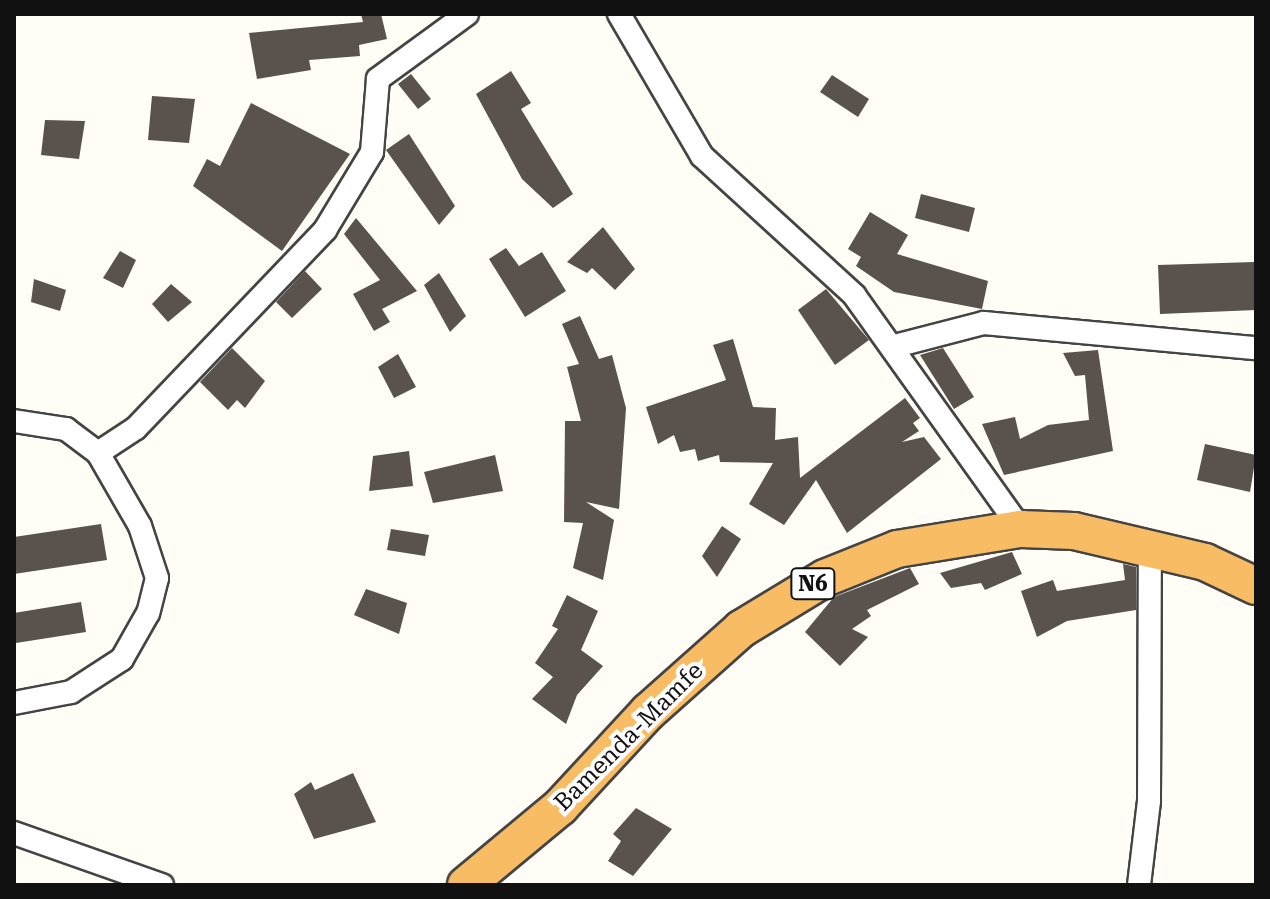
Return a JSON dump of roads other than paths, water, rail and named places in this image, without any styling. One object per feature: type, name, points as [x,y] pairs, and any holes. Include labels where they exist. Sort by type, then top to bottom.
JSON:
[{"type":"highway","name":"Bamenda-Mamfe","points":[[466,885],[560,807],[683,681],[785,599],[897,549],[1021,529],[1074,531],[1205,562],[1256,586]]},
{"type":"street","points":[[98,453],[136,428],[325,230],[360,182],[372,152],[378,79],[467,14]]},
{"type":"street","points":[[619,14],[702,156],[814,255],[895,346],[1021,529]]},
{"type":"street","points":[[895,346],[984,323],[1256,348]]},
{"type":"street","points":[[14,421],[66,429],[98,453],[145,539],[157,578],[148,613],[122,659],[71,692],[14,703]]},
{"type":"street","points":[[1139,885],[1149,801],[1150,550]]},
{"type":"street","points":[[14,833],[162,885]]}]
